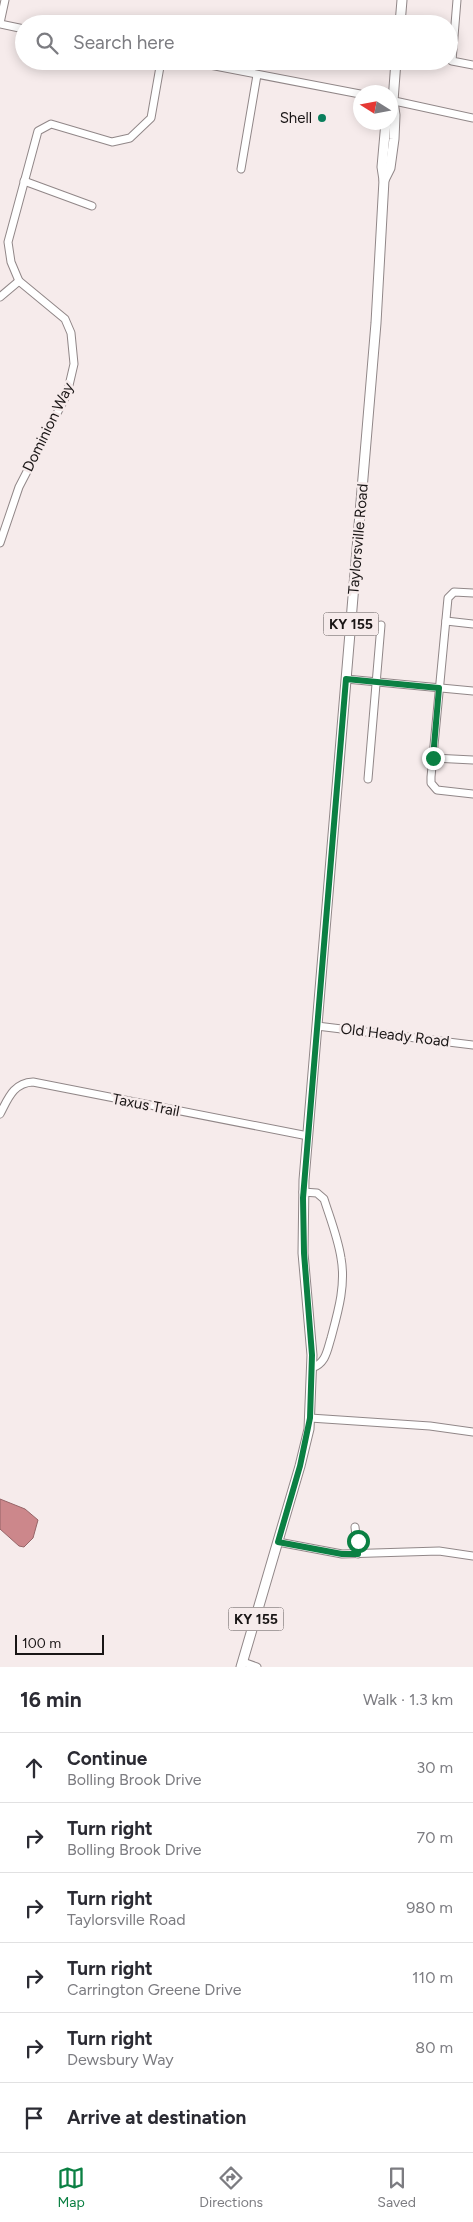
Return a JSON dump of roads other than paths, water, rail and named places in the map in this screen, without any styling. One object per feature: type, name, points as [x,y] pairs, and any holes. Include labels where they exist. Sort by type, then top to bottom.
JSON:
[{"type":"main road","points":[[401,15],[402,0]]},
{"type":"main road","name":"Taylorsville Road","points":[[393,85],[395,70]]},
{"type":"main road","name":"Taylorsville Road","points":[[242,1665],[300,1466],[310,1418],[312,1368],[303,1235],[303,1192],[376,328],[384,180],[382,168],[385,130]]},
{"type":"main road","name":"Taylorsville Road","points":[[384,180],[390,168],[394,130]]},
{"type":"street","points":[[5,0],[0,23],[15,27]]},
{"type":"street","points":[[456,15],[457,0]]},
{"type":"street","points":[[458,62],[473,65]]},
{"type":"street","points":[[0,297],[19,281],[11,262],[8,242],[38,130],[46,125],[56,125],[112,142],[124,141],[137,133],[151,118],[159,70]]},
{"type":"street","points":[[233,70],[353,93]]},
{"type":"street","points":[[241,168],[257,75]]},
{"type":"street","points":[[398,103],[473,118]]},
{"type":"street","points":[[24,182],[92,206]]},
{"type":"street","name":"Dominion Way","points":[[0,543],[19,487],[67,394],[74,364],[71,333],[65,319],[19,281]]},
{"type":"street","points":[[473,594],[454,592],[450,595],[439,688],[431,783],[436,790],[473,794]]},
{"type":"street","points":[[446,621],[473,624]]},
{"type":"street","points":[[368,779],[381,624]]},
{"type":"street","points":[[346,679],[473,691]]},
{"type":"street","points":[[433,758],[473,760]]},
{"type":"street","name":"Old Heady Road","points":[[317,1026],[473,1045]]},
{"type":"street","name":"Taxus Trail","points":[[0,1114],[14,1089],[21,1084],[33,1082],[308,1136]]},
{"type":"street","points":[[303,1192],[317,1193],[324,1199],[341,1257],[342,1276],[340,1305],[326,1356],[321,1364],[312,1368]]},
{"type":"street","points":[[310,1418],[430,1426],[473,1432]]},
{"type":"street","points":[[355,1527],[358,1554]]},
{"type":"street","points":[[278,1542],[342,1554],[439,1551],[473,1556]]},
{"type":"street","points":[[242,1665],[257,1667]]},
{"type":"place","name":"Shell","points":[[322,118]]}]
